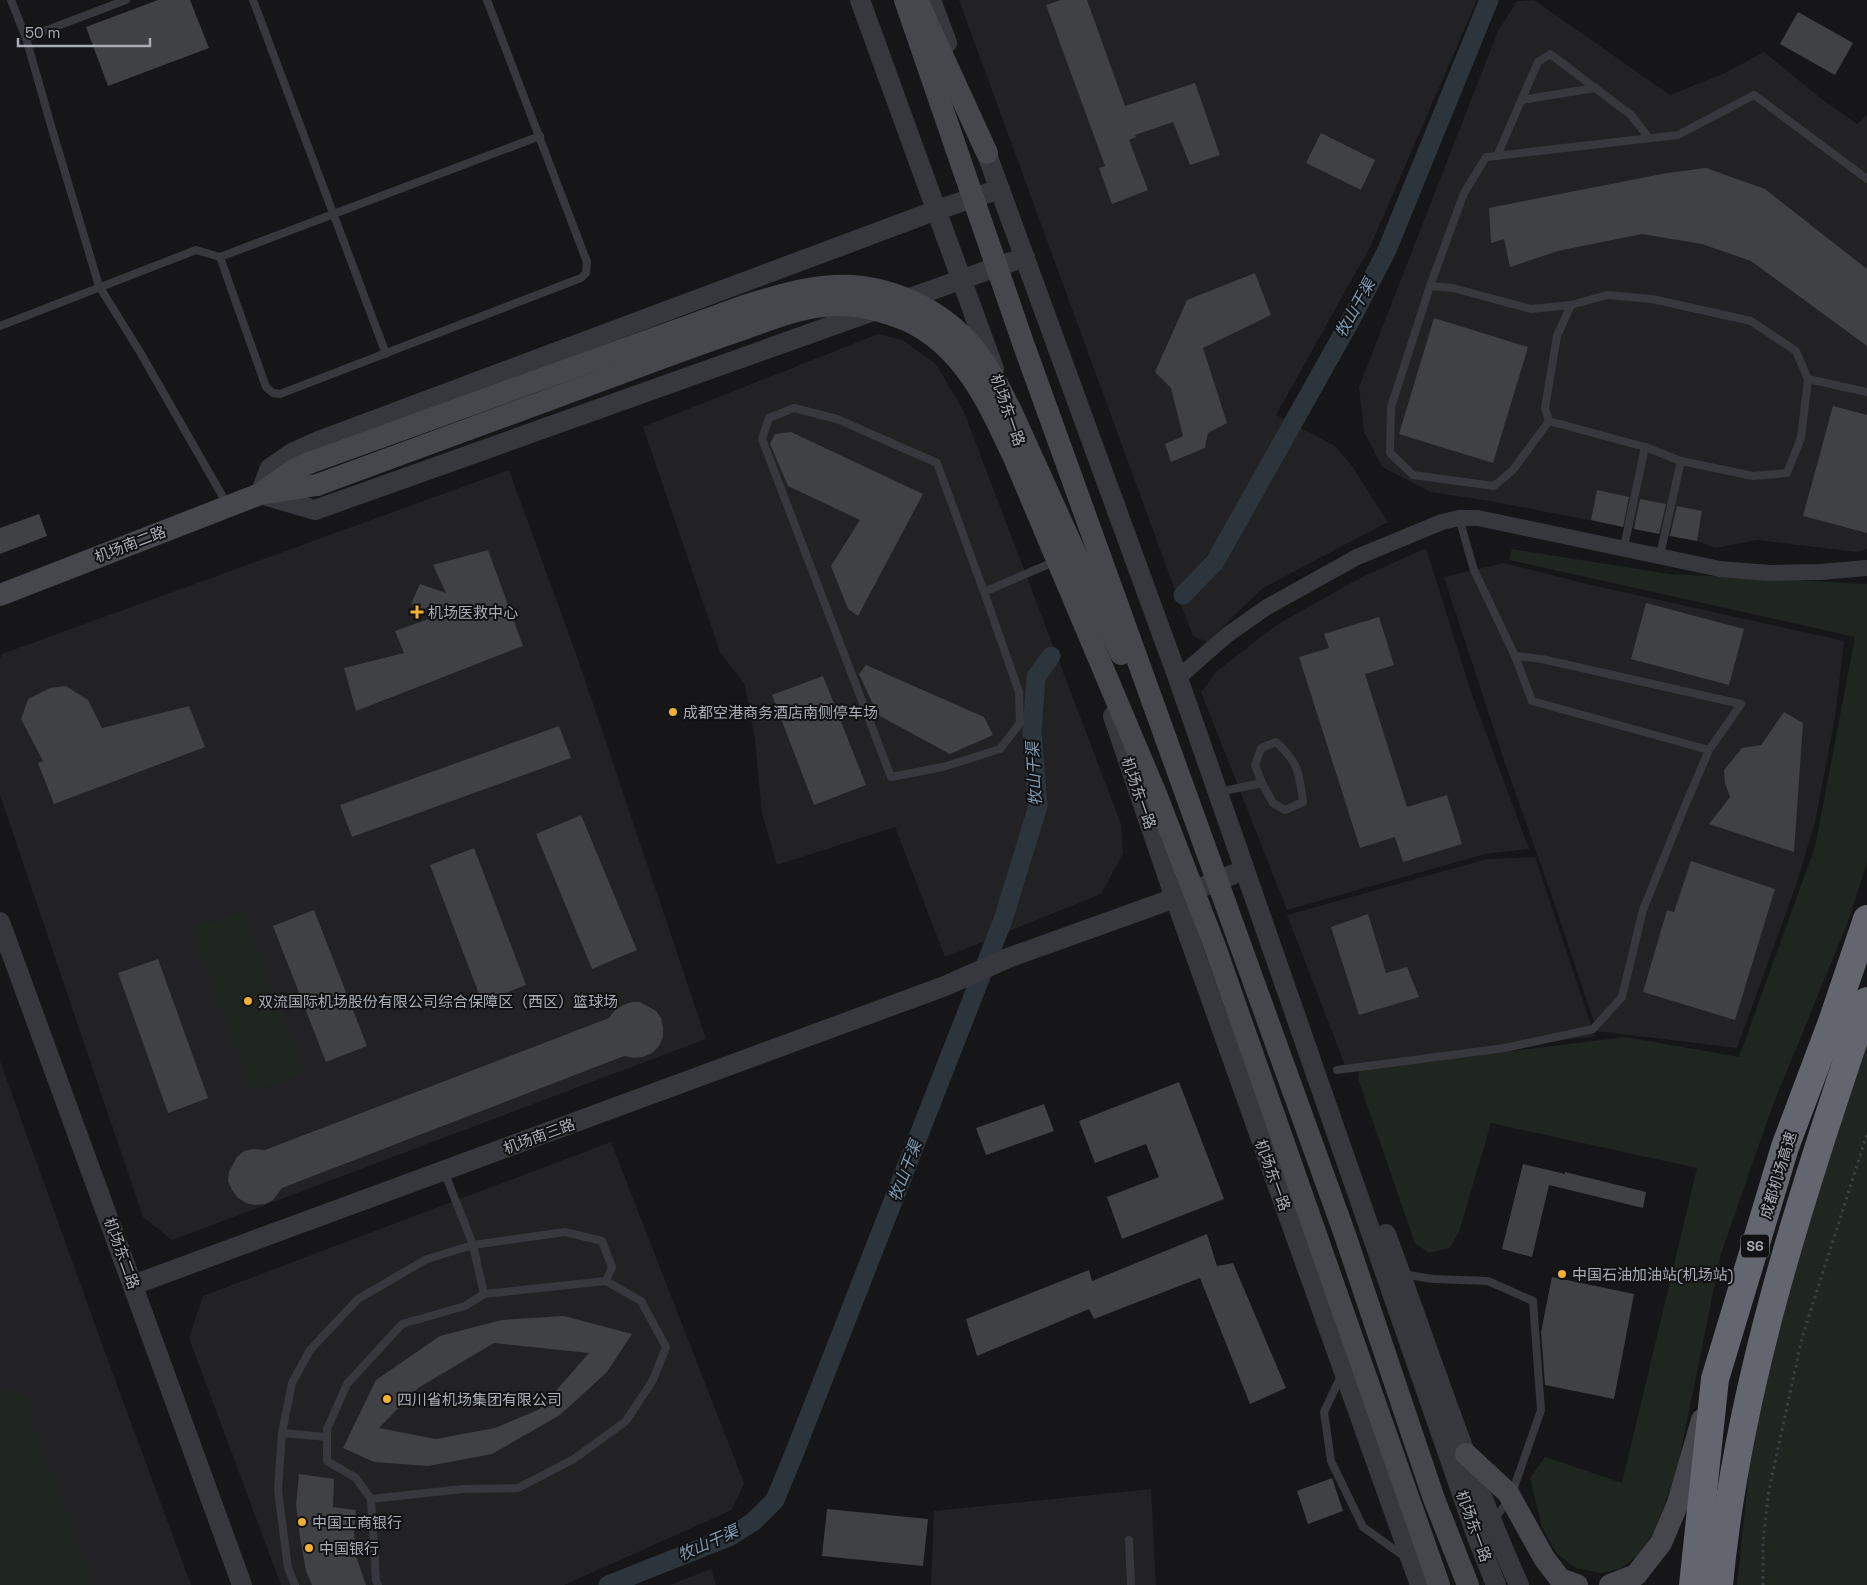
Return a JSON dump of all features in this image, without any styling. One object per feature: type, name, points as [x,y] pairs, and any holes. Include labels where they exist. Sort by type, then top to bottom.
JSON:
[{"type":"highway","name":"成都机场高速","points":[[1693,1585],[1715,1379],[1786,1147],[1832,1022],[1867,919]]},
{"type":"highway","name":"成都机场高速","points":[[1719,1585],[1726,1516],[1733,1474],[1748,1397],[1767,1320],[1791,1231],[1867,1001]]},
{"type":"main road","points":[[905,0],[1022,340],[1344,1232],[1434,1499],[1468,1585]]},
{"type":"main road","points":[[917,0],[986,153]]},
{"type":"main road","points":[[260,494],[292,471],[309,464],[774,296],[807,289],[835,286],[873,289],[900,297],[928,309],[954,328],[977,352],[996,380],[1186,793]]},
{"type":"main road","points":[[260,494],[317,484],[785,314],[825,305],[864,308],[907,321],[938,340],[964,366],[992,409],[1156,794],[1224,971],[1440,1585]]},
{"type":"main road","name":"机场南二路","points":[[0,595],[260,494]]},
{"type":"main road","points":[[1610,1585],[1636,1574],[1661,1543],[1678,1504],[1715,1379]]},
{"type":"main road","points":[[1466,1454],[1511,1496],[1544,1558],[1560,1578],[1576,1585]]},
{"type":"street","name":"机场东一路","points":[[860,0],[962,280],[1175,898],[1420,1585]]},
{"type":"street","name":"机场东一路","points":[[931,0],[1178,678],[1477,1537],[1496,1584]]},
{"type":"street","points":[[1000,189],[937,210],[321,440],[292,453],[270,468],[260,494],[315,510],[1025,257]]},
{"type":"street","points":[[1178,678],[1227,635],[1267,606],[1357,557],[1424,529],[1459,518],[1478,518],[1624,547],[1720,569],[1769,574],[1867,568]]},
{"type":"street","name":"机场南三路","points":[[133,1285],[945,986],[1008,958],[1175,898],[1244,870]]},
{"type":"street","name":"机场东二路","points":[[0,922],[242,1585]]},
{"type":"street","points":[[1323,1094],[1357,1160],[1401,1274],[1466,1454],[1519,1585]]},
{"type":"lane","points":[[10,0],[26,38],[99,286],[140,352],[228,506]]},
{"type":"lane","points":[[26,38],[126,0]]},
{"type":"lane","points":[[253,0],[386,354]]},
{"type":"lane","points":[[220,257],[266,387],[274,393],[280,394],[539,296],[581,278],[586,273],[587,262],[487,0]]},
{"type":"lane","points":[[1497,156],[1538,62],[1550,54],[1631,115],[1649,138]]},
{"type":"lane","points":[[1522,100],[1595,88]]},
{"type":"lane","points":[[1549,422],[1513,470],[1494,486],[1413,475],[1390,453],[1392,407],[1430,286],[1464,193],[1486,157],[1678,135],[1754,95],[1867,179]]},
{"type":"lane","points":[[0,326],[68,301],[99,286],[196,250],[220,257],[540,136]]},
{"type":"lane","points":[[1430,286],[1453,288],[1531,309],[1571,305],[1607,295],[1652,299],[1751,321],[1796,351],[1808,379],[1801,438],[1787,473],[1753,476],[1681,461],[1645,447],[1549,422]]},
{"type":"lane","points":[[1549,422],[1545,408],[1558,336],[1571,305]]},
{"type":"lane","points":[[1808,379],[1867,392]]},
{"type":"lane","points":[[794,408],[837,419],[937,463],[984,592],[1019,692],[1020,724],[1000,749],[943,767],[891,777],[762,438],[769,418],[794,408]]},
{"type":"lane","points":[[1624,547],[1645,447]]},
{"type":"lane","points":[[1660,555],[1681,461]]},
{"type":"lane","points":[[1459,518],[1474,570],[1515,656],[1532,701],[1709,750]]},
{"type":"lane","points":[[984,592],[1059,560]]},
{"type":"lane","points":[[1337,1070],[1504,1048],[1593,1029],[1622,996],[1643,910],[1682,813],[1709,750],[1741,704],[1542,659],[1515,656]]},
{"type":"lane","points":[[1276,742],[1290,755],[1294,762],[1299,775],[1303,802],[1285,810],[1273,803],[1262,783],[1255,765],[1261,748],[1276,742]]},
{"type":"lane","points":[[1218,792],[1262,783]]},
{"type":"lane","points":[[444,1171],[473,1245],[484,1294]]},
{"type":"lane","points":[[295,1585],[288,1568],[278,1490],[282,1433],[292,1383],[310,1350],[358,1299],[427,1259],[473,1245],[566,1232],[602,1241],[612,1267],[606,1281]]},
{"type":"lane","points":[[1401,1274],[1488,1281],[1533,1301],[1540,1410],[1511,1496],[1492,1522]]},
{"type":"lane","points":[[371,1499],[463,1489],[518,1488],[574,1459],[626,1421],[653,1380],[666,1347],[640,1301],[606,1281],[484,1294],[465,1306],[402,1324],[347,1384],[327,1429],[327,1461],[356,1478],[371,1499],[376,1580],[378,1585]]},
{"type":"lane","points":[[1344,1372],[1324,1412],[1331,1461],[1363,1527],[1411,1561]]},
{"type":"lane","points":[[282,1433],[327,1437]]},
{"type":"lane","points":[[1129,1540],[1131,1585]]},
{"type":"path","points":[[1762,1585],[1769,1490],[1802,1338],[1867,1134]]},
{"type":"shaded area","points":[[959,0],[1477,0],[1370,247],[1276,415],[1335,446],[1352,466],[1388,522],[1263,588],[1207,642],[1193,636],[1172,582]]},
{"type":"shaded area","points":[[1534,0],[1670,95],[1725,73],[1764,52],[1828,104],[1857,124],[1867,115],[1867,549],[1857,552],[1757,540],[1716,548],[1697,541],[1490,501],[1431,492],[1382,467],[1364,432],[1359,387],[1498,31],[1517,1]]},
{"type":"shaded area","points":[[878,334],[902,340],[936,364],[964,412],[1121,824],[1123,853],[1101,894],[945,957],[895,827],[777,865],[762,813],[755,740],[745,685],[720,652],[643,427]]},
{"type":"shaded area","points":[[509,470],[579,662],[706,1039],[172,1240],[143,1217],[0,795],[0,659],[2,654]]},
{"type":"shaded area","points":[[1426,548],[1472,695],[1529,849],[1485,854],[1287,910],[1201,692],[1217,671],[1278,624],[1360,578]]},
{"type":"shaded area","points":[[1512,549],[1669,574],[1867,584],[1867,862],[1849,919],[1771,1110],[1721,1254],[1676,1475],[1654,1531],[1641,1553],[1622,1568],[1601,1573],[1576,1568],[1557,1554],[1542,1527],[1530,1478],[1545,1457],[1622,1483],[1697,1168],[1491,1123],[1459,1232],[1450,1248],[1429,1253],[1415,1243],[1358,1079],[1359,1070],[1626,1037],[1739,1057],[1815,847],[1855,637],[1509,560]]},
{"type":"shaded area","points":[[1504,563],[1587,584],[1844,641],[1835,717],[1815,822],[1796,885],[1737,1048],[1597,1031],[1505,763],[1444,577]]},
{"type":"shaded area","points":[[1535,857],[1595,1036],[1428,1057],[1345,1065],[1287,915],[1487,859]]},
{"type":"shaded area","name":"双流国际机场股份有限公司综合保障区（西区）篮球场","points":[[243,911],[304,1072],[253,1091],[193,929]]},
{"type":"shaded area","points":[[1867,1039],[1867,1585],[1737,1585],[1752,1442],[1774,1331]]},
{"type":"shaded area","points":[[0,1061],[106,1355],[191,1585],[0,1585]]},
{"type":"shaded area","name":"四川省机场集团有限公司","points":[[611,1142],[744,1483],[732,1510],[564,1585],[281,1585],[189,1338],[203,1296]]},
{"type":"shaded area","points":[[0,1391],[16,1391],[30,1397],[34,1434],[55,1481],[93,1585],[0,1585]]},
{"type":"shaded area","points":[[1151,1489],[1156,1585],[931,1585],[934,1511]]},
{"type":"shaded area","points":[[711,1569],[716,1585],[670,1585]]},
{"type":"building","points":[[158,0],[190,0],[209,48],[108,86],[86,27]]},
{"type":"building","points":[[1061,0],[1087,0],[1125,106],[1195,83],[1220,155],[1190,165],[1173,122],[1135,135],[1136,137],[1129,140],[1148,190],[1112,204],[1099,168],[1105,166],[1046,5]]},
{"type":"building","points":[[1798,12],[1853,43],[1835,75],[1780,44]]},
{"type":"building","points":[[1321,133],[1375,160],[1361,190],[1306,163]]},
{"type":"building","points":[[1706,168],[1765,189],[1867,269],[1867,346],[1751,261],[1702,244],[1642,234],[1558,251],[1510,267],[1504,239],[1491,243],[1489,208],[1667,173]]},
{"type":"building","points":[[1255,273],[1271,315],[1203,348],[1227,423],[1208,433],[1205,448],[1171,462],[1165,444],[1183,436],[1171,388],[1155,372],[1187,300]]},
{"type":"building","points":[[1434,318],[1528,347],[1493,463],[1399,434]]},
{"type":"building","points":[[1833,406],[1867,415],[1867,533],[1803,516]]},
{"type":"building","points":[[791,432],[923,494],[858,616],[848,609],[831,566],[860,520],[788,486],[770,444],[775,434]]},
{"type":"building","points":[[1597,490],[1629,497],[1623,527],[1591,520]]},
{"type":"building","points":[[1640,499],[1666,504],[1659,534],[1634,529]]},
{"type":"building","points":[[1677,506],[1702,511],[1697,541],[1670,536]]},
{"type":"building","points":[[39,514],[47,536],[0,554],[0,528]]},
{"type":"building","points":[[488,550],[523,646],[356,711],[344,668],[404,653],[395,631],[437,616],[411,604],[420,584],[446,593],[433,565]]},
{"type":"building","points":[[1646,603],[1744,629],[1729,685],[1631,659]]},
{"type":"building","points":[[1379,617],[1394,665],[1365,674],[1407,807],[1447,795],[1462,844],[1403,862],[1395,837],[1360,848],[1299,657],[1329,648],[1324,634]]},
{"type":"building","points":[[866,665],[984,717],[993,735],[950,754],[878,715],[859,674]]},
{"type":"building","points":[[823,676],[866,785],[814,805],[772,695]]},
{"type":"building","points":[[66,686],[88,700],[102,728],[189,706],[205,747],[54,804],[38,763],[43,761],[21,719],[28,699],[50,688]]},
{"type":"building","points":[[1784,712],[1803,723],[1794,852],[1709,824],[1730,797],[1725,783],[1724,770],[1742,748],[1761,745]]},
{"type":"building","points":[[559,726],[571,758],[352,837],[340,805]]},
{"type":"building","points":[[581,815],[637,950],[592,969],[536,834]]},
{"type":"building","points":[[474,848],[526,985],[482,1002],[430,865]]},
{"type":"building","points":[[1691,861],[1775,889],[1735,1020],[1643,992],[1667,910],[1674,912]]},
{"type":"building","points":[[314,910],[367,1046],[326,1062],[273,926]]},
{"type":"building","points":[[1368,914],[1386,973],[1407,967],[1419,997],[1359,1015],[1331,927]]},
{"type":"building","points":[[158,959],[208,1098],[168,1113],[118,973]]},
{"type":"building","points":[[632,1002],[640,1002],[656,1011],[661,1018],[663,1037],[659,1046],[652,1053],[634,1058],[624,1056],[282,1188],[273,1200],[265,1204],[255,1205],[246,1203],[238,1198],[232,1190],[228,1181],[229,1172],[237,1157],[244,1151],[253,1149],[265,1150],[609,1018],[615,1010]]},
{"type":"building","points":[[1179,1082],[1224,1199],[1122,1239],[1107,1197],[1159,1177],[1146,1144],[1095,1163],[1079,1121]]},
{"type":"building","points":[[1044,1104],[1054,1131],[986,1155],[976,1128]]},
{"type":"building","points":[[1523,1164],[1565,1174],[1565,1172],[1646,1192],[1643,1208],[1549,1185],[1532,1257],[1502,1249]]},
{"type":"building","points":[[1207,1234],[1217,1266],[1233,1263],[1286,1388],[1250,1404],[1200,1278],[1094,1319],[1089,1309],[977,1356],[966,1319],[1089,1270],[1092,1281]]},
{"type":"building","points":[[1552,1277],[1634,1294],[1614,1399],[1545,1385],[1541,1332]]},
{"type":"building","name":"四川省机场集团有限公司","points":[[564,1316],[632,1334],[607,1372],[560,1415],[492,1454],[428,1466],[374,1462],[343,1448],[376,1380],[440,1336],[502,1320]],"holes":[[[494,1343],[589,1353],[540,1409],[495,1428],[436,1439],[379,1428],[418,1388]]]},
{"type":"building","points":[[299,1474],[334,1479],[333,1507],[356,1510],[354,1532],[356,1556],[366,1585],[312,1585],[306,1571],[296,1505]]},
{"type":"building","points":[[1332,1478],[1343,1511],[1308,1524],[1297,1491]]},
{"type":"building","points":[[827,1509],[928,1519],[923,1566],[822,1556]]},
{"type":"waterway","name":"牧山干渠","points":[[1183,595],[1215,562],[1353,316],[1387,250],[1489,0]]},
{"type":"waterway","name":"牧山干渠","points":[[608,1585],[729,1537],[753,1522],[775,1500],[1003,920],[1038,806],[1032,731],[1036,677],[1051,656]]},
{"type":"place","name":"机场医救中心","points":[[417,612]]},
{"type":"place","name":"成都空港商务酒店南侧停车场","points":[[673,712]]},
{"type":"place","name":"双流国际机场股份有限公司综合保障区（西区）篮球场","points":[[248,1001]]},
{"type":"place","name":"中国石油加油站(机场站)","points":[[1562,1274]]},
{"type":"place","name":"四川省机场集团有限公司","points":[[387,1399]]},
{"type":"place","name":"中国工商银行","points":[[302,1522]]},
{"type":"place","name":"中国银行","points":[[309,1548]]}]
